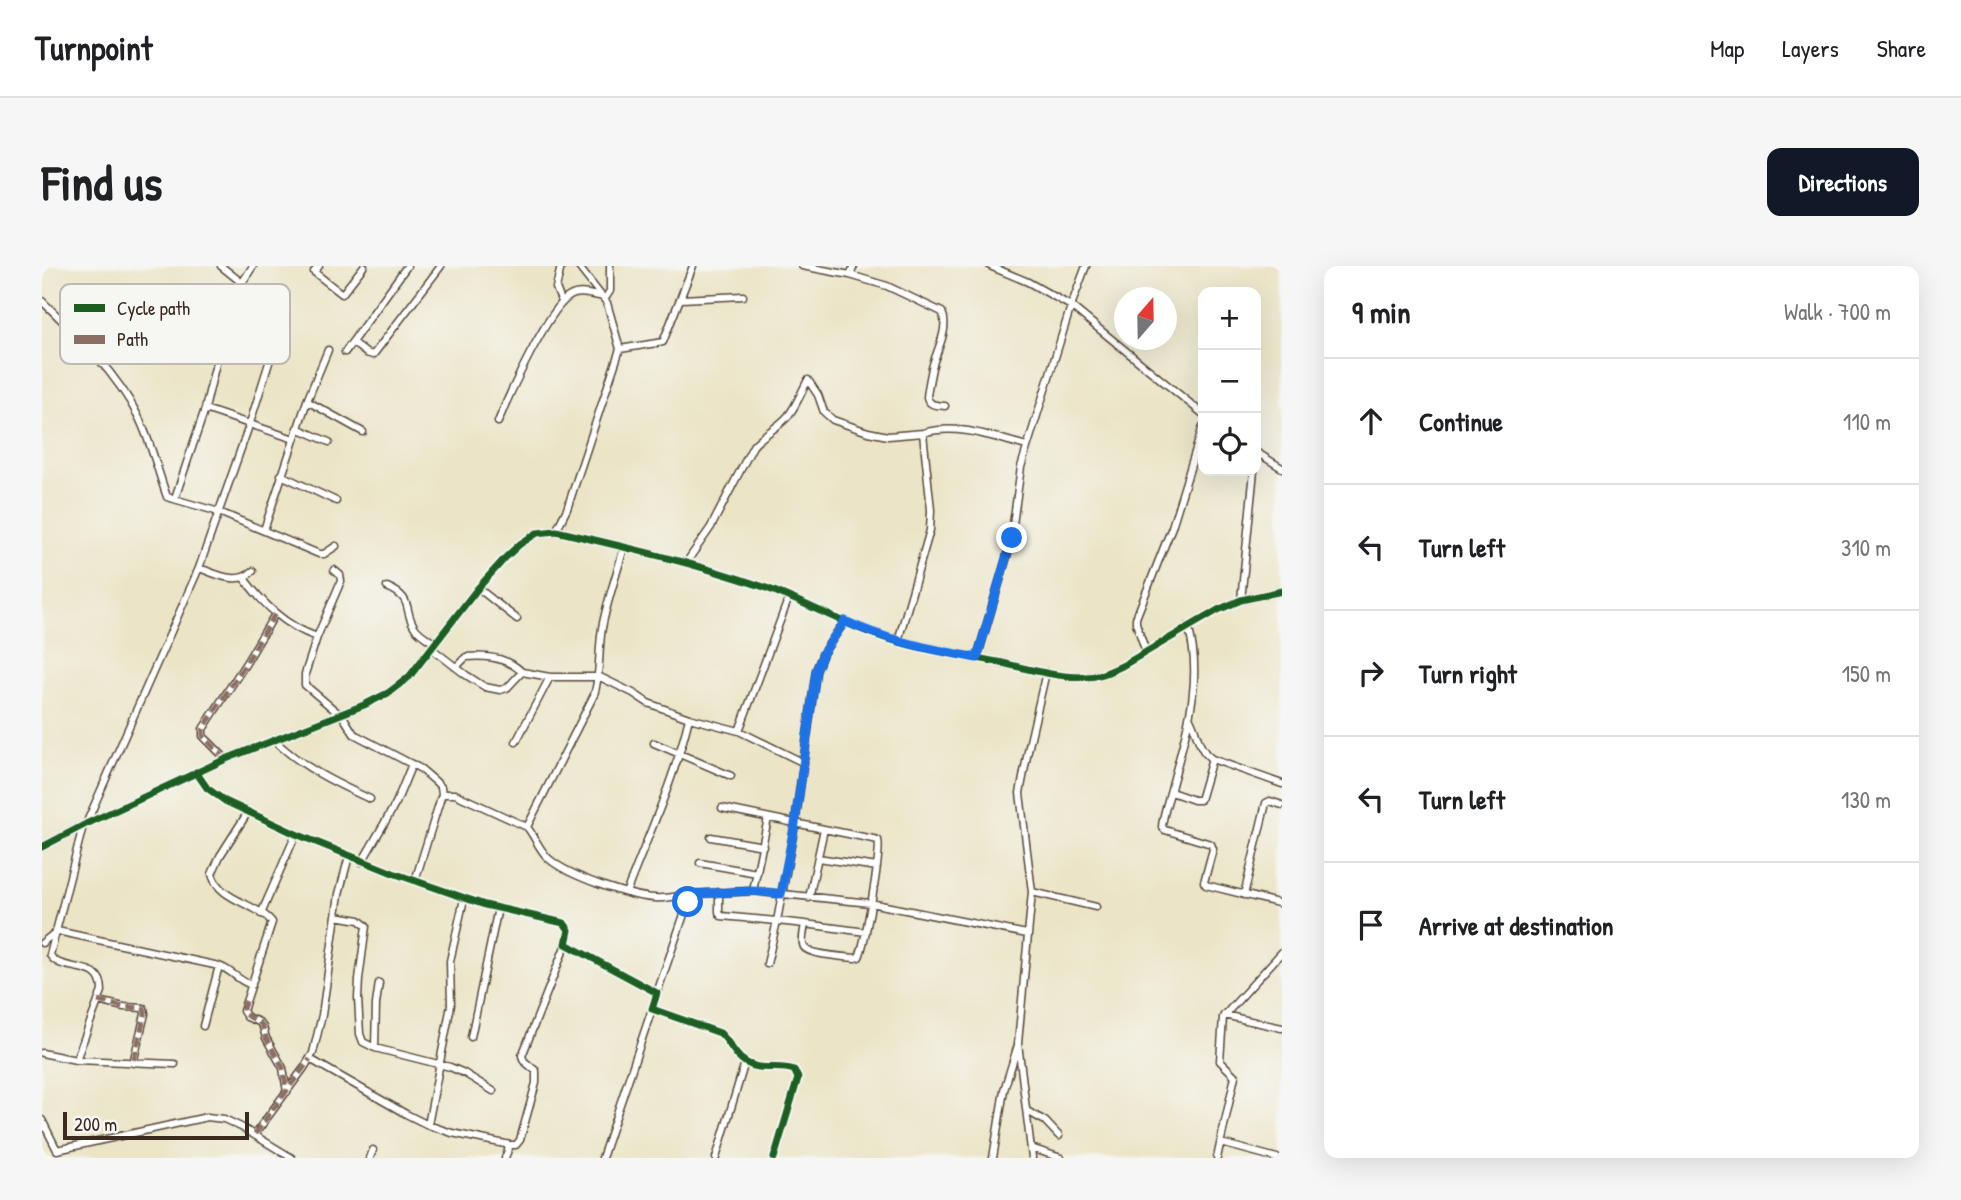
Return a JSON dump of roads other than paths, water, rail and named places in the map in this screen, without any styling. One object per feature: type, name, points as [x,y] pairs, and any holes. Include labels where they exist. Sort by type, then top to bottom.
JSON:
[{"type":"street","points":[[221,266],[242,283],[253,266]]},
{"type":"street","points":[[319,266],[314,272],[342,294],[364,266]]},
{"type":"street","points":[[345,352],[407,266]]},
{"type":"street","points":[[352,342],[373,355],[441,266]]},
{"type":"street","points":[[561,266],[556,288],[562,303]]},
{"type":"street","points":[[556,531],[566,509],[620,349],[607,303],[578,266]]},
{"type":"street","points":[[604,298],[610,291],[610,266]]},
{"type":"street","points":[[620,349],[663,342],[693,266]]},
{"type":"street","points":[[802,266],[850,275],[887,286],[942,312],[945,318],[943,334],[927,397],[934,405],[945,406]]},
{"type":"street","points":[[850,275],[854,266]]},
{"type":"street","points":[[990,266],[1028,282],[1071,306],[1198,409]]},
{"type":"street","points":[[977,658],[1010,546],[1019,477],[1027,446],[1086,266]]},
{"type":"street","points":[[498,422],[522,369],[562,303],[568,296],[576,293],[604,298]]},
{"type":"street","points":[[681,299],[743,296]]},
{"type":"street","points":[[42,301],[60,320]]},
{"type":"street","points":[[264,530],[297,428],[328,350]]},
{"type":"street","points":[[101,364],[122,388],[138,415],[153,448],[167,497],[219,512],[319,554],[324,554],[336,546]]},
{"type":"street","points":[[176,498],[205,409],[216,364]]},
{"type":"street","points":[[76,1060],[102,985],[95,974],[82,968],[58,964],[50,955],[85,825],[199,568],[269,364]]},
{"type":"street","points":[[685,563],[711,527],[753,446],[759,438],[787,418],[808,380],[818,395],[824,412],[833,420],[868,432],[888,436],[936,430],[966,430],[1027,446]]},
{"type":"street","points":[[307,401],[363,432]]},
{"type":"street","points":[[205,409],[294,439]]},
{"type":"street","points":[[297,428],[329,442]]},
{"type":"street","points":[[898,641],[930,530],[931,510],[923,433]]},
{"type":"street","points":[[1146,652],[1136,618],[1172,527],[1198,442]]},
{"type":"street","points":[[1261,455],[1282,468]]},
{"type":"street","points":[[281,475],[336,502]]},
{"type":"street","points":[[1241,600],[1253,476]]},
{"type":"street","points":[[42,847],[196,772],[365,705],[394,689],[409,677],[478,588],[520,544],[537,533],[556,531],[685,563],[789,597],[876,635],[898,641],[1082,677],[1093,677],[1122,666],[1188,626],[1241,600],[1282,591]]},
{"type":"street","points":[[527,827],[589,706],[600,677],[599,656],[603,624],[624,547]]},
{"type":"street","points":[[199,568],[232,579],[248,576],[253,571]]},
{"type":"street","points":[[334,570],[341,575],[341,581],[317,637],[304,682],[346,721],[354,734],[412,764],[440,787],[442,794],[415,881]]},
{"type":"street","points":[[243,577],[275,614],[292,626],[317,637]]},
{"type":"street","points":[[387,587],[402,596],[415,628],[466,675],[485,687],[500,690],[511,686],[522,672]]},
{"type":"street","points":[[478,588],[517,619]]},
{"type":"street","points":[[739,731],[789,597]]},
{"type":"street","points":[[226,759],[202,736],[203,729],[275,614]]},
{"type":"street","points":[[768,964],[795,824],[816,671],[823,653],[845,621]]},
{"type":"street","points":[[1188,626],[1196,666],[1196,682],[1162,827],[1211,844],[1213,849],[1204,884],[1282,904]]},
{"type":"street","points":[[457,666],[467,657],[489,657],[513,665],[522,672],[550,677],[600,677],[649,703],[689,718],[739,731],[804,764]]},
{"type":"street","points":[[993,1158],[1004,1090],[1018,1043],[1032,892],[1020,793],[1046,672]]},
{"type":"street","points":[[516,742],[550,677]]},
{"type":"street","points":[[1189,717],[1206,755],[1282,784]]},
{"type":"street","points":[[625,893],[679,754],[689,718]]},
{"type":"street","points":[[274,740],[315,772],[370,799]]},
{"type":"street","points":[[654,743],[731,776]]},
{"type":"street","points":[[1171,792],[1200,800],[1212,759]]},
{"type":"street","points":[[362,862],[392,811],[412,764]]},
{"type":"street","points":[[196,772],[214,795],[362,862],[464,899],[564,923],[569,930],[522,1056],[522,1060],[537,1075],[520,1140],[516,1145],[452,1133],[428,1125],[310,1059]]},
{"type":"street","points":[[442,794],[455,794],[527,827],[539,847],[555,864],[625,893],[657,899],[691,894],[753,891],[870,903],[1027,934]]},
{"type":"street","points":[[1244,895],[1266,803],[1270,801],[1282,805]]},
{"type":"street","points":[[722,808],[878,840],[880,844],[877,867],[861,954],[855,958],[814,953],[806,949],[803,945],[805,924]]},
{"type":"street","points":[[248,812],[220,856],[212,874],[217,884],[231,897],[271,920],[272,926],[243,1011],[247,1017],[263,1027],[266,1038],[283,1068],[287,1092]]},
{"type":"street","points":[[753,891],[768,818]]},
{"type":"street","points":[[809,898],[824,829]]},
{"type":"street","points":[[261,914],[296,834]]},
{"type":"street","points":[[711,837],[763,846]]},
{"type":"street","points":[[255,1135],[310,1059],[316,1043],[341,885],[349,856]]},
{"type":"street","points":[[818,859],[877,867]]},
{"type":"street","points":[[700,863],[757,873]]},
{"type":"street","points":[[719,892],[721,916],[777,920],[866,932]]},
{"type":"street","points":[[1032,892],[1096,907]]},
{"type":"street","points":[[602,1158],[691,894]]},
{"type":"street","points":[[428,1125],[451,1005],[450,961],[464,899]]},
{"type":"street","points":[[471,1037],[498,908]]},
{"type":"street","points":[[336,916],[359,920],[366,926],[359,979],[360,1034],[363,1042],[375,1048],[440,1063],[464,1073],[493,1091]]},
{"type":"street","points":[[42,943],[57,932],[219,966],[252,985]]},
{"type":"street","points":[[566,944],[657,993]]},
{"type":"street","points":[[1217,1158],[1236,1076],[1221,1064],[1219,1059],[1224,1015],[1282,952]]},
{"type":"street","points":[[203,1026],[219,966]]},
{"type":"street","points":[[375,1048],[379,983]]},
{"type":"street","points":[[98,1001],[144,1008],[145,1014],[133,1063]]},
{"type":"street","points":[[652,1009],[720,1033],[744,1062],[765,1069],[786,1067],[794,1070],[797,1074],[794,1093],[774,1158]]},
{"type":"street","points":[[1224,1015],[1282,1028]]},
{"type":"street","points":[[1018,1043],[1032,1158]]},
{"type":"street","points":[[42,1054],[76,1060],[175,1065]]},
{"type":"street","points":[[716,1158],[744,1062]]},
{"type":"street","points":[[1027,1111],[1045,1121],[1059,1136]]},
{"type":"street","points":[[42,1120],[58,1154],[207,1116],[224,1119],[292,1158]]},
{"type":"street","points":[[42,1140],[50,1138]]},
{"type":"street","points":[[1221,1143],[1277,1158]]},
{"type":"street","points":[[505,1158],[510,1145]]},
{"type":"street","points":[[1031,1147],[1060,1158]]},
{"type":"street","points":[[370,1158],[373,1150]]}]
